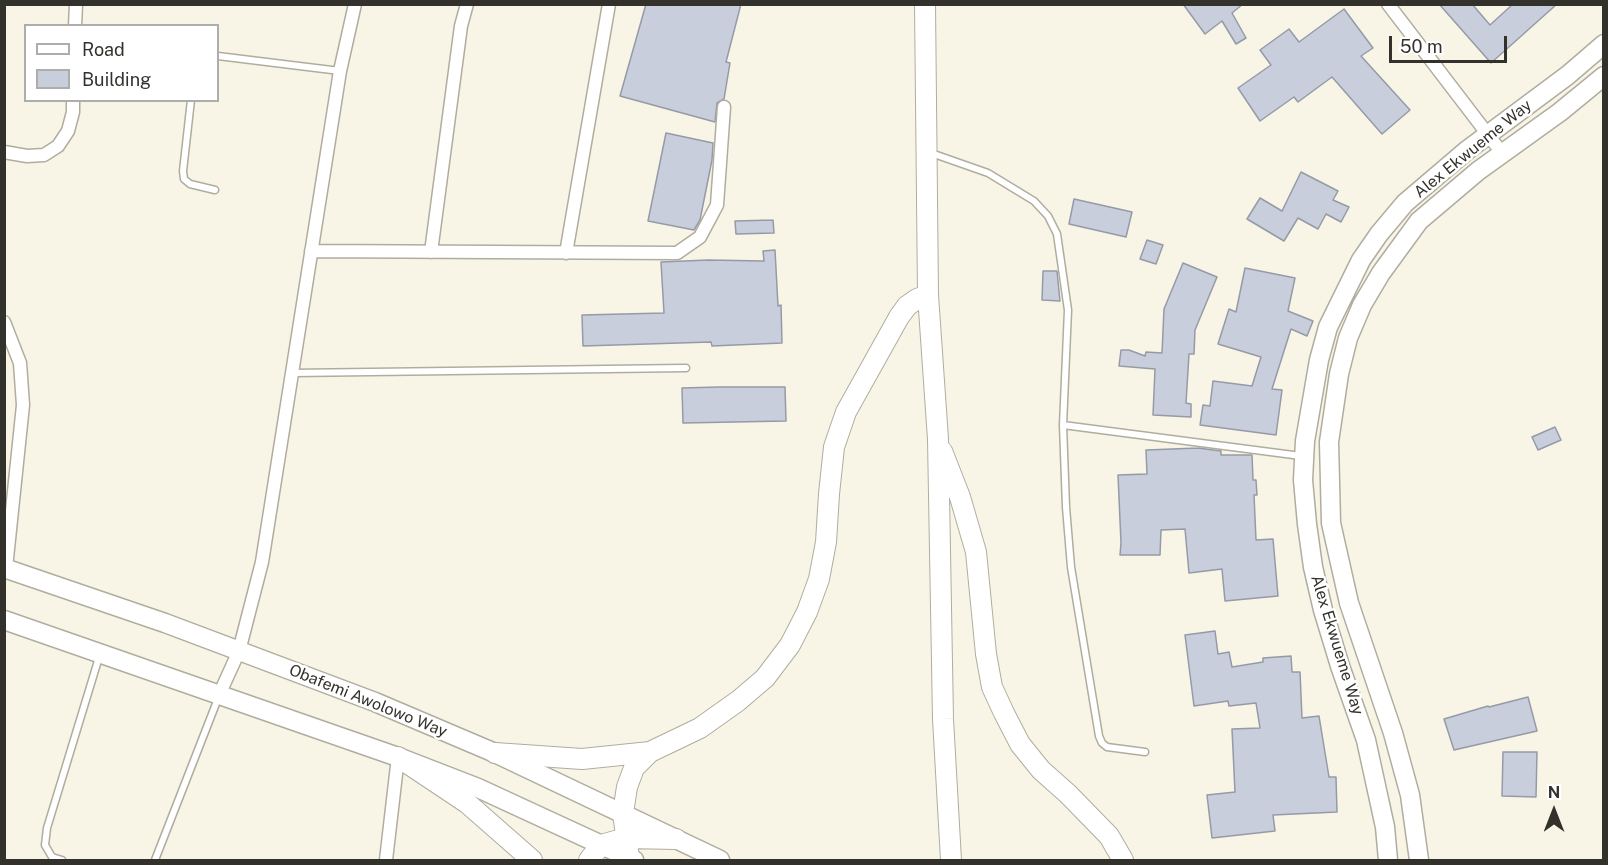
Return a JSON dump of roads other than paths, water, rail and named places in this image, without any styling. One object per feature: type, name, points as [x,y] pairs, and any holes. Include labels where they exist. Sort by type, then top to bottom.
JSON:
[{"type":"main road","points":[[925,4],[928,295],[938,439],[943,719],[951,861]]},
{"type":"main road","points":[[631,859],[623,813],[627,787],[634,768],[650,752],[700,728],[738,701],[765,678],[790,645],[807,612],[819,579],[826,542],[834,447],[846,412],[899,317],[907,306],[928,295]]},
{"type":"main road","points":[[938,439],[960,497],[976,552],[986,654],[992,687],[1020,744],[1041,770],[1109,836],[1123,861]]},
{"type":"main road","points":[[495,753],[582,759],[650,752]]},
{"type":"main road","points":[[398,758],[467,803],[532,861]]},
{"type":"main road","points":[[589,861],[601,845],[626,838],[634,836],[676,839]]},
{"type":"street","points":[[75,24],[76,4]]},
{"type":"street","points":[[219,695],[239,651],[262,562],[340,71],[355,4]]},
{"type":"street","points":[[431,252],[461,26],[466,4]]},
{"type":"street","points":[[566,253],[609,4]]},
{"type":"street","points":[[1388,4],[1502,153]]},
{"type":"street","name":"Alex Ekwueme Way","points":[[1388,861],[1385,827],[1366,740],[1340,666],[1313,567],[1303,480],[1311,399],[1322,349],[1328,327],[1361,260],[1379,234],[1405,204],[1432,179],[1568,75],[1604,44]]},
{"type":"street","name":"Alex Ekwueme Way","points":[[1419,861],[1407,784],[1393,733],[1349,603],[1330,523],[1328,481],[1332,414],[1348,338],[1362,305],[1381,273],[1419,221],[1449,194],[1560,112],[1604,76]]},
{"type":"street","points":[[4,152],[27,156],[44,155],[58,146],[68,131],[73,102]]},
{"type":"street","points":[[311,251],[677,253],[700,237],[717,205],[724,106]]},
{"type":"street","points":[[4,322],[20,363],[23,405],[5,568]]},
{"type":"street","name":"Obafemi Awolowo Way","points":[[5,568],[165,623],[375,702],[495,753],[720,861]]},
{"type":"street","points":[[4,620],[478,788],[631,859]]},
{"type":"street","points":[[386,861],[398,758]]},
{"type":"lane","points":[[219,56],[340,71]]},
{"type":"lane","points":[[191,102],[184,179],[190,184],[215,190]]},
{"type":"lane","points":[[927,152],[988,173],[1034,201],[1048,216],[1057,234],[1068,310],[1063,425],[1071,567],[1099,736],[1102,744],[1107,747],[1145,752]]},
{"type":"lane","points":[[292,373],[686,368]]},
{"type":"lane","points":[[1063,425],[1305,456]]},
{"type":"lane","points":[[62,861],[52,857],[45,845],[46,828],[100,654]]},
{"type":"lane","points":[[155,861],[219,695]]}]
